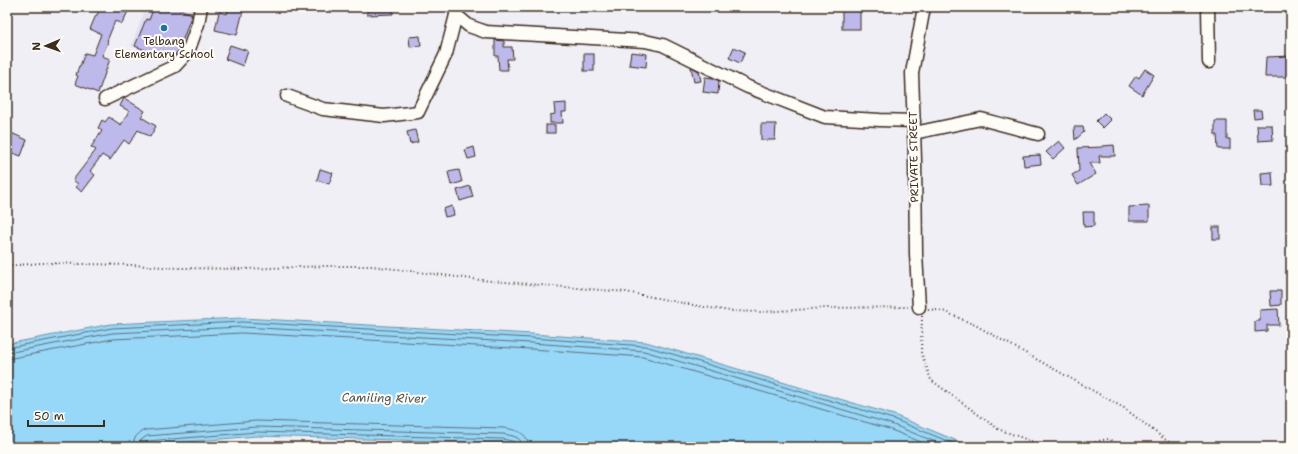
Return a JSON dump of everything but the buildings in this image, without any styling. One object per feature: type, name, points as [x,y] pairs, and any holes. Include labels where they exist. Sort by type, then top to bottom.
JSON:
[{"type":"street","points":[[105,100],[175,66],[188,52],[198,24],[201,7]]},
{"type":"street","name":"PRIVATE STREET","points":[[922,308],[916,254],[912,73],[924,7]]},
{"type":"street","points":[[1208,7],[1208,62]]},
{"type":"street","points":[[456,11],[469,26],[486,32],[645,41],[663,45],[748,87],[825,117],[880,120],[914,127],[981,119],[1038,134]]},
{"type":"street","points":[[287,96],[323,109],[384,116],[418,112],[446,54],[456,11]]},
{"type":"path","points":[[7,266],[49,263],[244,269],[372,266],[480,280],[626,292],[730,311],[762,312],[826,308],[922,308],[943,311],[975,325],[1124,408],[1175,447]]},
{"type":"path","points":[[922,308],[921,352],[931,380],[998,429],[1047,447]]},
{"type":"path","points":[[1089,447],[1090,445],[1101,440],[1109,439],[1120,447]]},
{"type":"shaded area","name":"Telbang Elementary School","points":[[146,7],[190,7],[196,9],[176,63],[131,46]]},
{"type":"water","name":"Camiling River","points":[[242,318],[532,334],[646,342],[894,415],[972,447],[522,447],[503,443],[257,436],[126,447],[7,447],[7,344],[111,324]]},
{"type":"place","name":"Telbang Elementary School","points":[[164,28]]}]
